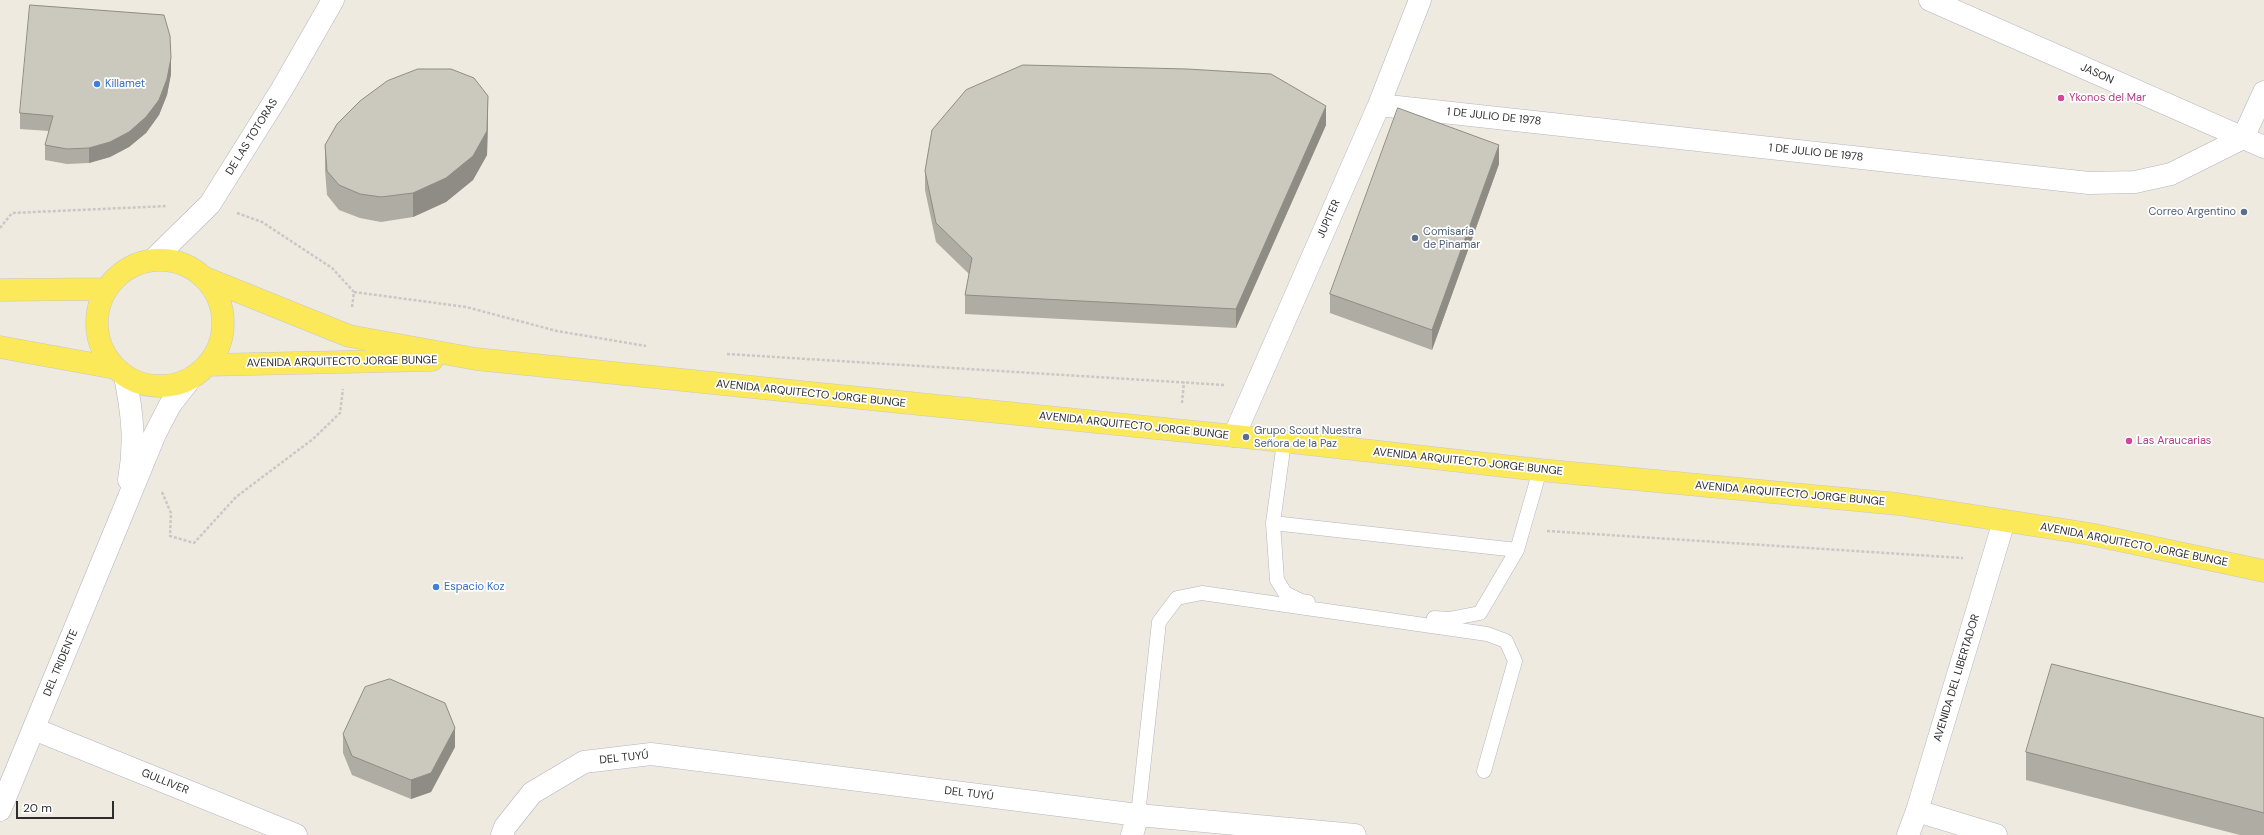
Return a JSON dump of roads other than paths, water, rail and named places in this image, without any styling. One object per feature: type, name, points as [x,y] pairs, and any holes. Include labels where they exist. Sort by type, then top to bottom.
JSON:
[{"type":"main road","points":[[0,348],[120,372],[141,383],[158,386],[175,384],[199,371],[218,349],[223,330],[223,311],[216,293],[205,278],[190,267],[172,260],[153,260],[135,264],[118,275],[106,289],[98,308],[96,330],[102,350],[120,372]]},
{"type":"main road","name":"AVENIDA ARQUITECTO JORGE BUNGE","points":[[205,278],[349,336],[476,359],[1234,436],[1540,470],[1898,504],[2090,534],[2264,572]]},
{"type":"main road","points":[[0,290],[106,289]]},
{"type":"main road","name":"AVENIDA ARQUITECTO JORGE BUNGE","points":[[199,371],[346,363],[476,359]]},
{"type":"street","name":"DE LAS TOTORAS","points":[[153,260],[210,204],[282,89],[333,0]]},
{"type":"street","name":"JUPITER","points":[[1234,436],[1379,105],[1420,0]]},
{"type":"street","name":"JASON","points":[[1930,0],[2264,147]]},
{"type":"street","points":[[2244,138],[2264,92]]},
{"type":"street","name":"1 DE JULIO DE 1978","points":[[1379,105],[2088,183],[2135,182],[2171,174],[2244,138]]},
{"type":"street","name":"DEL TRIDENTE","points":[[0,810],[139,474],[170,405],[199,371]]},
{"type":"street","name":"DEL TRIDENTE","points":[[120,372],[133,420],[132,459],[122,516]]},
{"type":"street","name":"AVENIDA DEL LIBERTADOR","points":[[1908,835],[1917,811],[2004,521]]},
{"type":"street","name":"GULLIVER","points":[[34,729],[296,835]]},
{"type":"street","name":"DEL TUYÚ","points":[[502,835],[505,827],[532,793],[584,762],[651,754],[1135,825],[1355,835]]},
{"type":"street","points":[[1917,811],[1996,835]]},
{"type":"lane","points":[[1284,442],[1273,523],[1277,580],[1285,593],[1301,601],[1449,620],[1480,614],[1517,550],[1540,470]]},
{"type":"lane","points":[[1273,523],[1517,550]]},
{"type":"lane","points":[[1135,825],[1159,622],[1177,598],[1202,593],[1487,634],[1506,641],[1515,661],[1484,771]]},
{"type":"place","name":"Killamet","points":[[97,84]]},
{"type":"place","name":"Ykonos del Mar","points":[[2061,98]]},
{"type":"place","name":"Correo Argentino","points":[[2244,212]]},
{"type":"place","name":"Comisaría de Pinamar","points":[[1415,238]]},
{"type":"place","name":"Grupo Scout Nuestra Señora de la Paz","points":[[1246,437]]},
{"type":"place","name":"Las Araucarias","points":[[2129,441]]},
{"type":"place","name":"Espacio Koz","points":[[436,587]]}]
